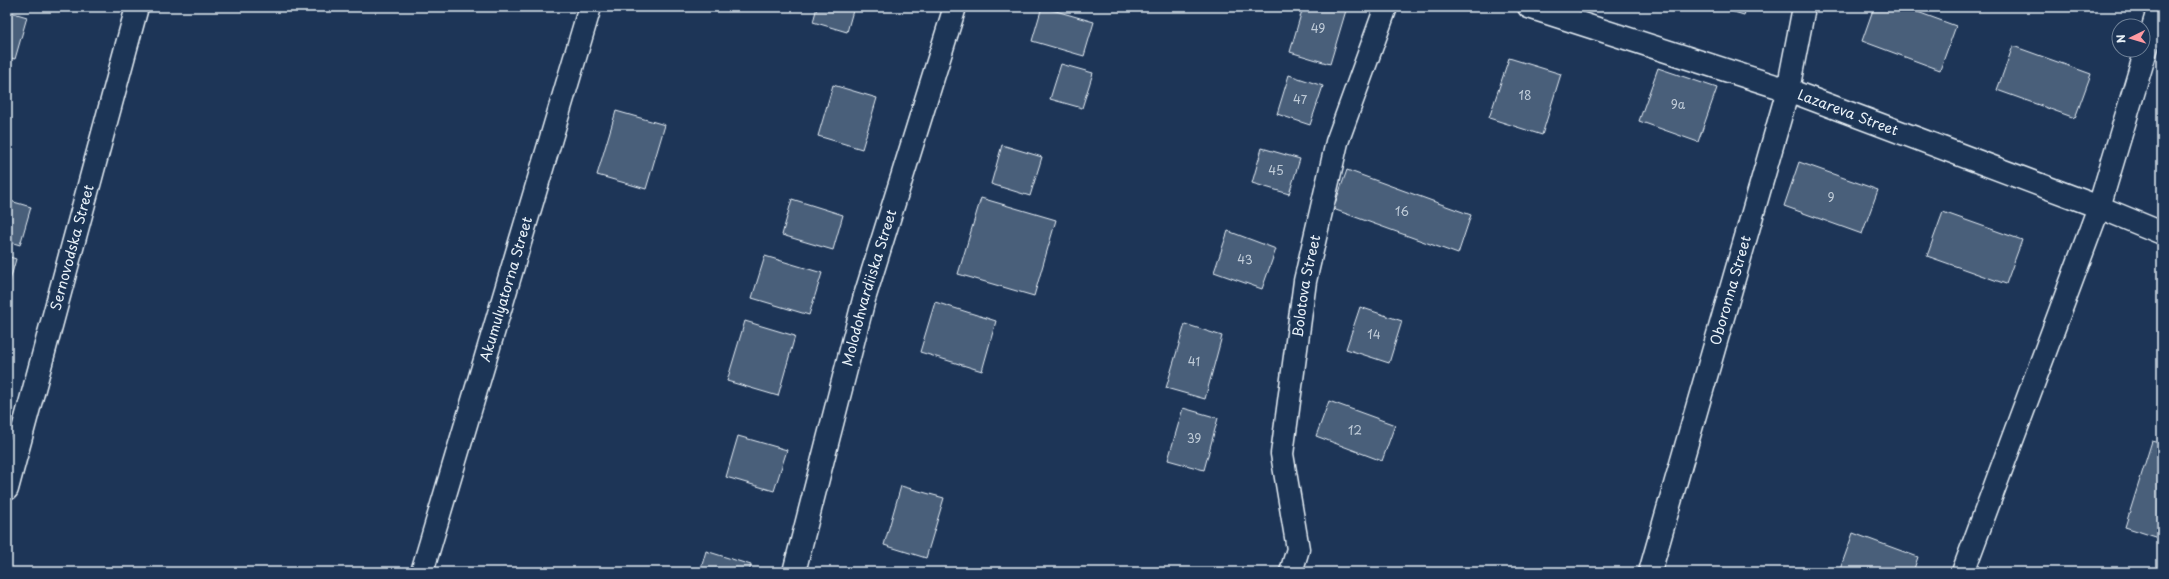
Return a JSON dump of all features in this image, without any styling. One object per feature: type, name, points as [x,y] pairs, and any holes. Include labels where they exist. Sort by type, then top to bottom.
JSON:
[{"type":"street","name":"Sernovodska Street","points":[[7,489],[137,7]]},
{"type":"street","name":"Akumulyatorna Street","points":[[422,572],[590,7]]},
{"type":"street","name":"Molodohvardiiska Street","points":[[794,572],[864,299],[955,7]]},
{"type":"street","name":"Bolotova Street","points":[[1291,572],[1298,549],[1282,454],[1305,281],[1337,142],[1386,7]]},
{"type":"street","name":"Lazareva Street","points":[[1529,7],[1788,90],[2099,207],[2162,233]]},
{"type":"street","name":"Oboronna Street","points":[[1650,572],[1788,90],[1804,7]]},
{"type":"street","points":[[1963,572],[2099,207],[2159,7]]},
{"type":"building","points":[[817,7],[854,7],[847,32],[813,22]]},
{"type":"building","points":[[1042,7],[1094,22],[1084,56],[1032,41]]},
{"type":"building","points":[[1303,7],[1347,7],[1330,64],[1290,52]]},
{"type":"building","points":[[1717,7],[1747,7],[1744,15]]},
{"type":"building","points":[[1874,7],[1904,7],[1956,26],[1940,70],[1862,41]]},
{"type":"building","points":[[7,11],[27,17],[15,59],[7,57]]},
{"type":"building","points":[[2013,46],[2091,74],[2075,118],[1997,90]]},
{"type":"building","points":[[1509,58],[1561,74],[1542,135],[1489,118]]},
{"type":"building","points":[[1061,64],[1093,73],[1082,108],[1050,99]]},
{"type":"building","points":[[1658,68],[1717,88],[1698,142],[1639,121]]},
{"type":"building","points":[[1289,75],[1323,86],[1310,125],[1277,114]]},
{"type":"building","points":[[833,85],[877,98],[862,149],[818,136]]},
{"type":"building","points":[[616,111],[665,125],[646,189],[597,175]]},
{"type":"building","points":[[1002,145],[1042,157],[1030,196],[991,184]]},
{"type":"building","points":[[1262,148],[1300,159],[1289,194],[1252,183]]},
{"type":"building","points":[[1799,162],[1878,190],[1862,234],[1784,206]]},
{"type":"building","points":[[1347,170],[1471,215],[1458,254],[1333,209]]},
{"type":"building","points":[[981,198],[1056,220],[1034,296],[958,274]]},
{"type":"building","points":[[792,199],[843,215],[833,250],[782,235]]},
{"type":"building","points":[[7,200],[31,207],[20,245],[7,241]]},
{"type":"building","points":[[1943,212],[2022,240],[2006,284],[1927,256]]},
{"type":"building","points":[[1228,231],[1276,249],[1262,289],[1214,272]]},
{"type":"building","points":[[7,256],[16,259],[7,291]]},
{"type":"building","points":[[765,256],[822,273],[809,315],[752,298]]},
{"type":"building","points":[[935,302],[996,321],[982,371],[920,352]]},
{"type":"building","points":[[1360,307],[1402,321],[1389,363],[1346,349]]},
{"type":"building","points":[[745,321],[795,336],[778,396],[727,381]]},
{"type":"building","points":[[1185,324],[1222,336],[1205,399],[1166,388]]},
{"type":"building","points":[[1329,401],[1395,425],[1382,461],[1316,436]]},
{"type":"building","points":[[1183,408],[1218,418],[1204,470],[1168,460]]},
{"type":"building","points":[[738,436],[787,450],[774,491],[726,477]]},
{"type":"building","points":[[2152,441],[2162,444],[2162,539],[2125,527]]},
{"type":"building","points":[[901,486],[944,498],[926,558],[884,545]]},
{"type":"building","points":[[1853,533],[1918,557],[1913,572],[1839,572]]},
{"type":"building","points":[[706,551],[751,565],[749,572],[700,572]]}]
